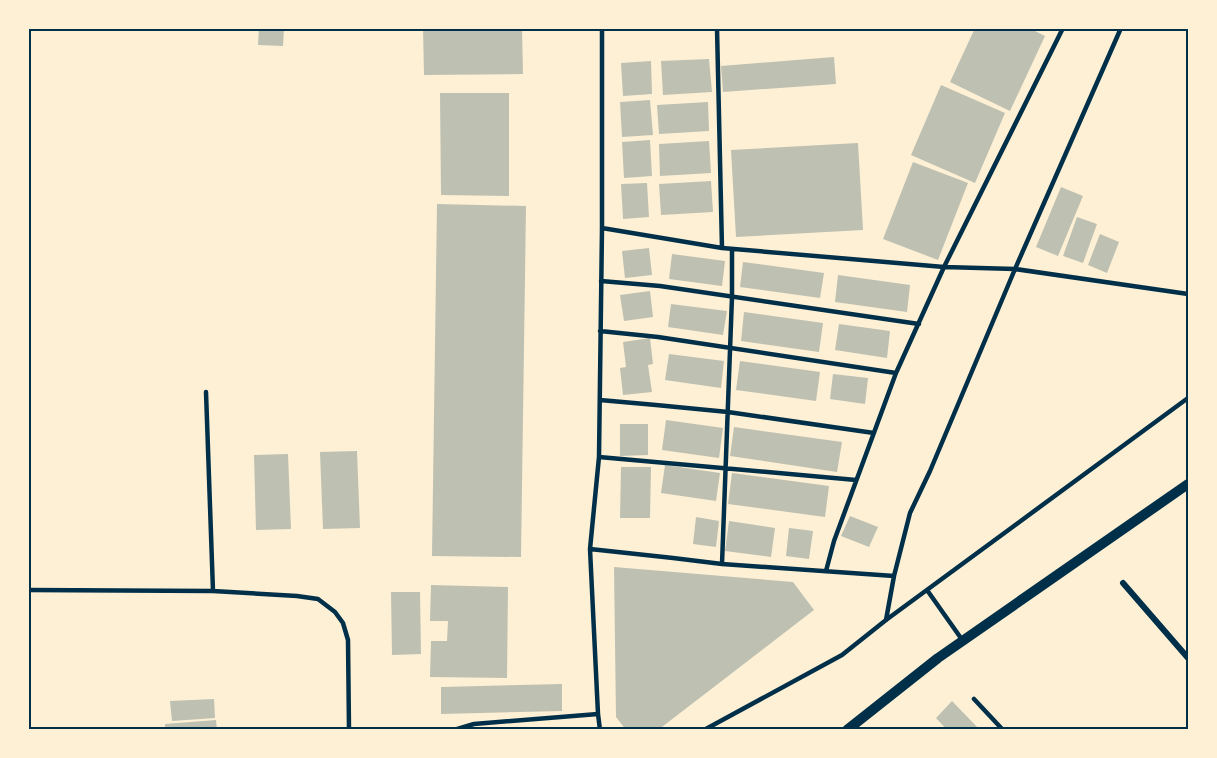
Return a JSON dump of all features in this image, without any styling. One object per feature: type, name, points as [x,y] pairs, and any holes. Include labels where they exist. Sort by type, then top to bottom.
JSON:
[{"type":"street","points":[[847,729],[938,658],[1188,484]]},
{"type":"street","points":[[1123,583],[1188,658]]},
{"type":"lane","points":[[600,729],[590,549],[599,457],[602,28]]},
{"type":"lane","points":[[717,28],[722,248]]},
{"type":"lane","points":[[826,571],[834,541],[896,373],[944,267],[1063,28]]},
{"type":"lane","points":[[886,620],[894,576],[910,513],[1121,28]]},
{"type":"lane","points":[[602,228],[722,248],[944,267],[1015,269],[1188,294]]},
{"type":"lane","points":[[722,564],[732,249]]},
{"type":"lane","points":[[601,281],[660,286],[919,324]]},
{"type":"lane","points":[[600,331],[896,373]]},
{"type":"lane","points":[[206,392],[213,591]]},
{"type":"lane","points":[[704,729],[842,656],[886,620],[1188,398]]},
{"type":"lane","points":[[600,400],[728,412],[874,433]]},
{"type":"lane","points":[[599,457],[856,480]]},
{"type":"lane","points":[[590,549],[722,564],[894,576]]},
{"type":"lane","points":[[28,590],[213,591],[318,599],[335,612],[343,623],[348,640],[349,729]]},
{"type":"lane","points":[[927,590],[963,641]]},
{"type":"lane","points":[[974,699],[1003,729]]},
{"type":"lane","points":[[454,729],[474,724],[598,714]]},
{"type":"building","points":[[259,28],[284,28],[283,46],[258,45]]},
{"type":"building","points":[[423,28],[522,28],[523,74],[424,75]]},
{"type":"building","points":[[975,28],[1029,28],[1045,36],[1010,111],[950,82]]},
{"type":"building","points":[[834,57],[836,84],[723,92],[721,66]]},
{"type":"building","points":[[709,59],[712,92],[663,95],[661,61]]},
{"type":"building","points":[[651,61],[652,94],[623,96],[621,63]]},
{"type":"building","points":[[941,85],[1005,113],[975,183],[911,155]]},
{"type":"building","points":[[440,93],[509,93],[509,196],[441,195]]},
{"type":"building","points":[[650,100],[653,135],[622,137],[620,102]]},
{"type":"building","points":[[708,102],[709,131],[659,134],[657,105]]},
{"type":"building","points":[[650,140],[652,176],[624,178],[622,142]]},
{"type":"building","points":[[709,141],[711,173],[660,176],[659,144]]},
{"type":"building","points":[[858,143],[863,230],[736,237],[731,150]]},
{"type":"building","points":[[913,162],[968,183],[938,260],[883,239]]},
{"type":"building","points":[[711,181],[713,212],[661,215],[659,184]]},
{"type":"building","points":[[647,183],[649,217],[623,219],[621,184]]},
{"type":"building","points":[[1061,187],[1083,196],[1058,256],[1036,247]]},
{"type":"building","points":[[437,204],[526,206],[521,557],[432,556]]},
{"type":"building","points":[[1077,217],[1097,224],[1083,263],[1063,256]]},
{"type":"building","points":[[1100,234],[1119,242],[1107,273],[1088,265]]},
{"type":"building","points":[[649,248],[652,275],[625,278],[622,251]]},
{"type":"building","points":[[672,254],[725,261],[722,286],[669,279]]},
{"type":"building","points":[[743,262],[824,273],[820,298],[740,287]]},
{"type":"building","points":[[838,275],[910,285],[907,312],[835,302]]},
{"type":"building","points":[[650,291],[653,317],[624,321],[620,295]]},
{"type":"building","points":[[671,304],[727,311],[723,335],[668,327]]},
{"type":"building","points":[[744,312],[823,323],[819,352],[741,341]]},
{"type":"building","points":[[839,324],[890,331],[887,358],[835,350]]},
{"type":"building","points":[[650,338],[653,364],[648,365],[652,392],[623,395],[620,368],[626,367],[623,342]]},
{"type":"building","points":[[669,354],[724,361],[721,388],[665,380]]},
{"type":"building","points":[[740,361],[820,372],[816,401],[736,390]]},
{"type":"building","points":[[833,374],[868,378],[865,404],[830,399]]},
{"type":"building","points":[[666,420],[723,428],[719,458],[662,450]]},
{"type":"building","points":[[620,424],[648,424],[648,455],[620,456]]},
{"type":"building","points":[[734,427],[842,442],[837,472],[730,456]]},
{"type":"building","points":[[357,451],[360,528],[323,529],[320,452]]},
{"type":"building","points":[[288,454],[291,529],[256,530],[254,455]]},
{"type":"building","points":[[665,465],[720,473],[716,501],[661,493]]},
{"type":"building","points":[[621,467],[651,467],[650,518],[620,518]]},
{"type":"building","points":[[732,473],[829,486],[825,517],[728,504]]},
{"type":"building","points":[[850,516],[878,527],[869,547],[841,536]]},
{"type":"building","points":[[696,517],[719,521],[716,547],[693,544]]},
{"type":"building","points":[[729,521],[775,528],[771,557],[725,551]]},
{"type":"building","points":[[789,528],[813,531],[809,559],[786,556]]},
{"type":"building","points":[[614,567],[793,582],[814,610],[658,730],[626,730],[616,717]]},
{"type":"building","points":[[431,585],[508,587],[507,678],[430,677],[431,641],[447,641],[448,621],[430,621]]},
{"type":"building","points":[[391,592],[420,592],[421,654],[392,655]]},
{"type":"building","points":[[562,684],[562,711],[441,714],[441,687]]},
{"type":"building","points":[[214,699],[215,718],[172,721],[170,701]]},
{"type":"building","points":[[952,701],[980,730],[947,730],[936,718]]},
{"type":"building","points":[[216,720],[217,730],[165,730],[165,724]]}]
